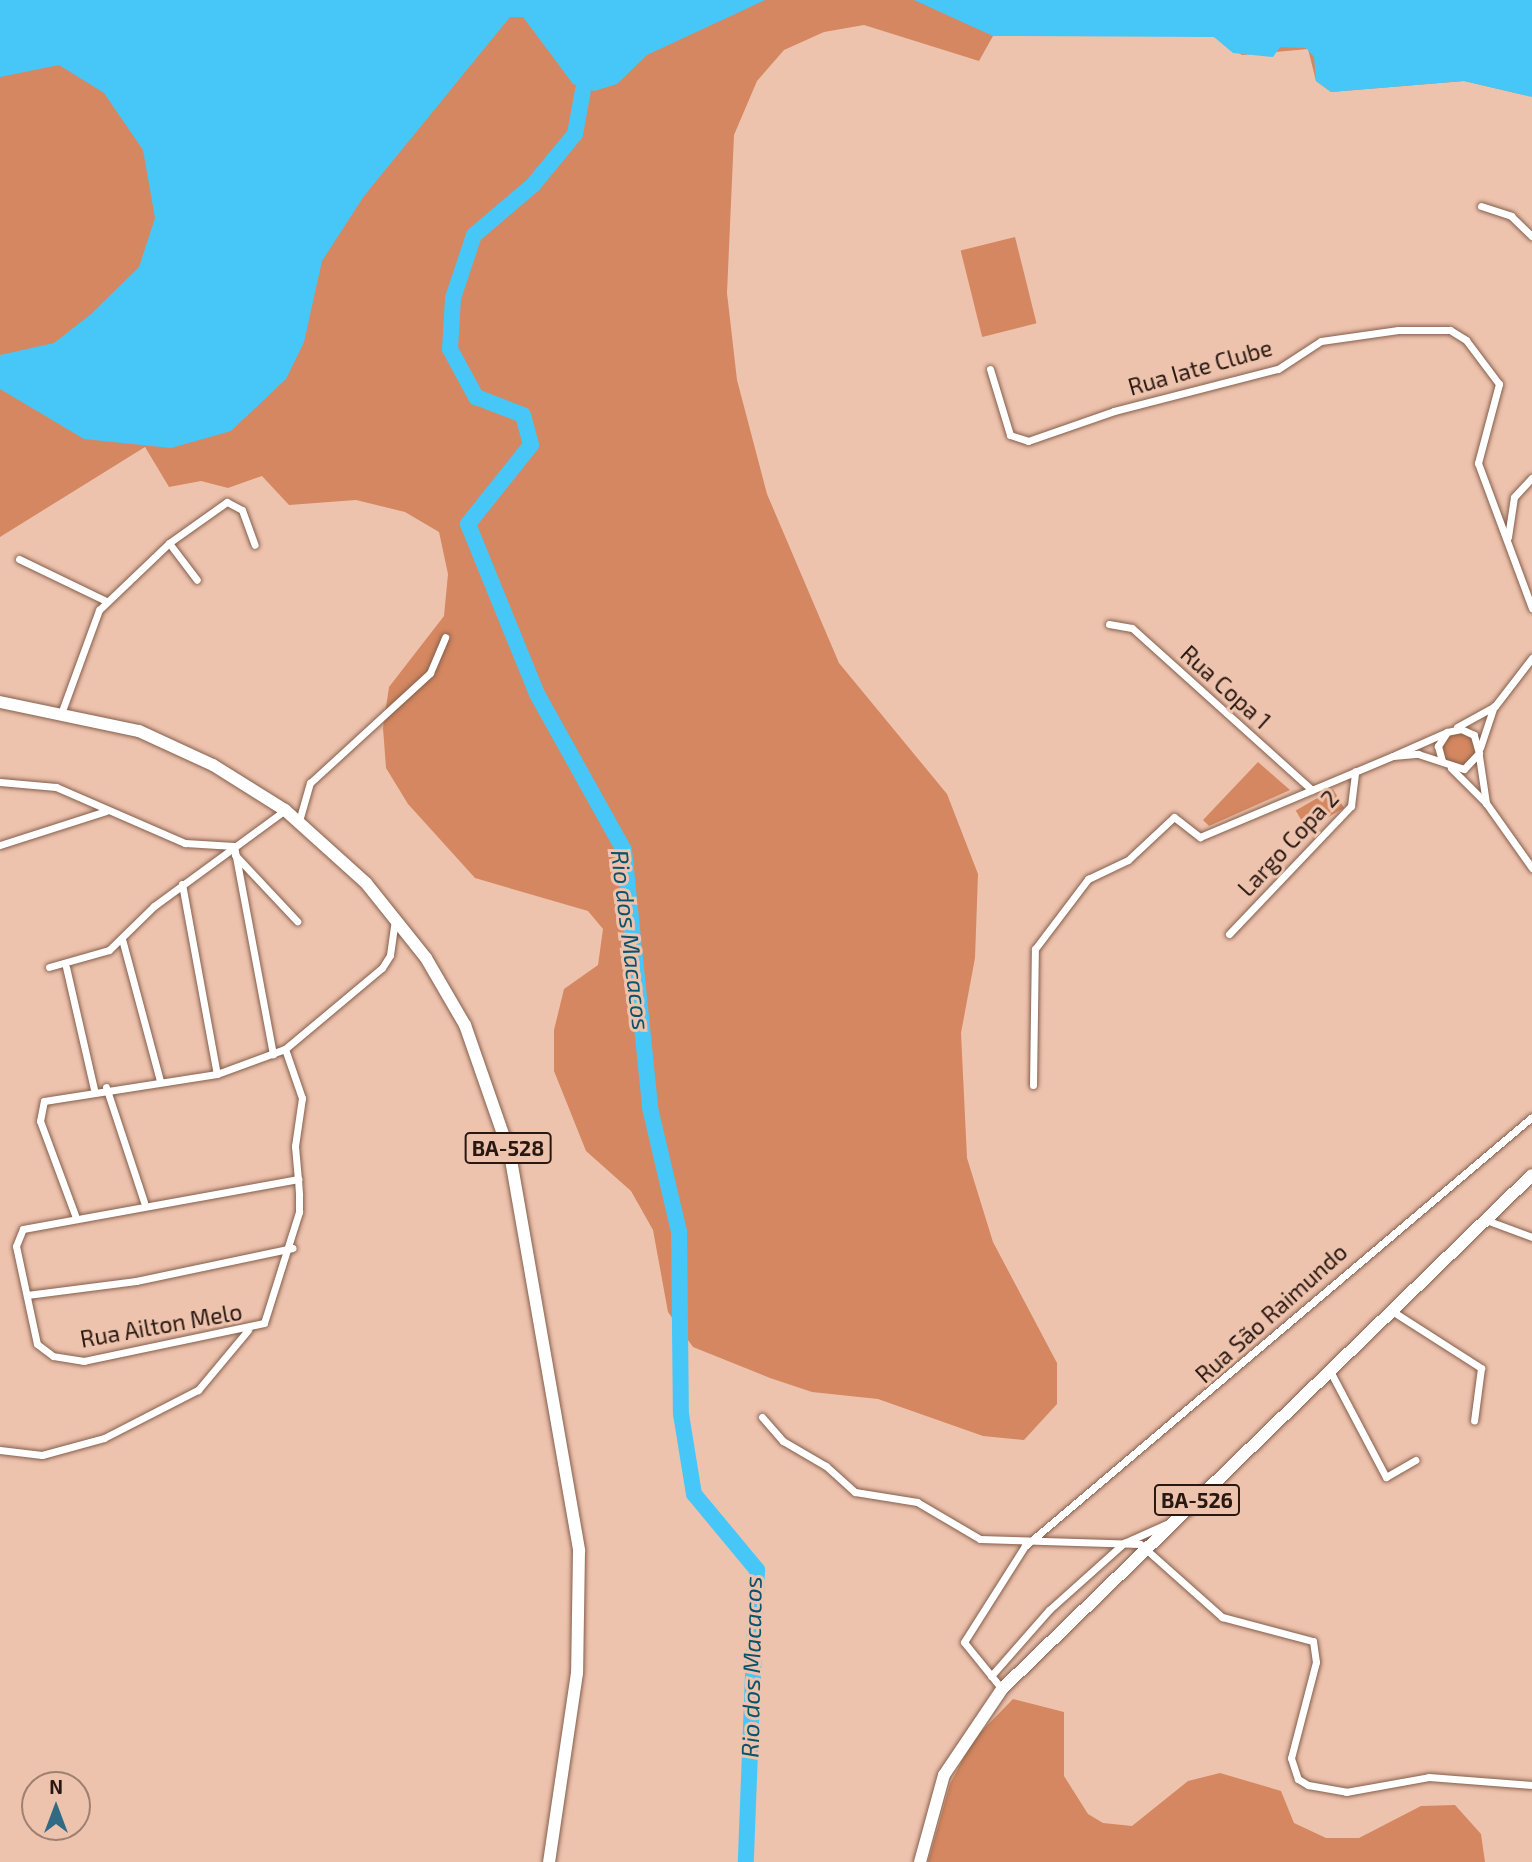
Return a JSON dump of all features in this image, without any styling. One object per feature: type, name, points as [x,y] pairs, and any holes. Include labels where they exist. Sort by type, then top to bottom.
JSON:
[{"type":"main road","name":"BA-528","points":[[0,702],[62,711],[139,731],[213,765],[285,810],[366,883],[450,997],[497,1104],[571,1494],[579,1551],[580,1641],[549,1862]]},
{"type":"main road","name":"BA-526","points":[[920,1862],[944,1775],[1002,1689],[1532,1175]]},
{"type":"street","points":[[1480,206],[1511,216],[1532,236]]},
{"type":"street","name":"Rua Iate Clube","points":[[990,369],[1010,435],[1028,441],[1114,411],[1278,369],[1321,341],[1398,330],[1450,330],[1499,384],[1478,463],[1532,608]]},
{"type":"street","points":[[1507,541],[1514,497],[1532,478]]},
{"type":"street","points":[[62,711],[87,631],[106,601],[169,542],[227,502],[242,510],[255,545]]},
{"type":"street","points":[[169,542],[197,580]]},
{"type":"street","points":[[19,559],[106,601]]},
{"type":"street","name":"Rua Copa 1","points":[[1109,624],[1132,628],[1312,790]]},
{"type":"street","points":[[299,821],[310,783],[430,673],[444,637]]},
{"type":"street","points":[[1393,756],[1464,769],[1479,751],[1495,705],[1532,658]]},
{"type":"street","points":[[1033,1085],[1038,944],[1088,879],[1128,860],[1174,817],[1200,837],[1393,756],[1450,730],[1495,705]]},
{"type":"street","points":[[1450,730],[1468,731],[1479,751],[1486,803]]},
{"type":"street","points":[[1450,730],[1438,746],[1446,764],[1486,803],[1532,868]]},
{"type":"street","name":"Largo Copa 2","points":[[1229,934],[1351,806],[1355,771]]},
{"type":"street","points":[[0,782],[56,787],[185,844],[234,846]]},
{"type":"street","points":[[49,967],[66,967],[122,939],[182,884],[285,810]]},
{"type":"street","points":[[0,845],[107,811]]},
{"type":"street","points":[[234,846],[273,1054]]},
{"type":"street","points":[[1519,851],[1532,857]]},
{"type":"street","points":[[234,855],[297,921]]},
{"type":"street","points":[[182,884],[217,1074]]},
{"type":"street","points":[[298,1179],[75,1215],[41,1106],[49,1097],[106,1087],[217,1074],[285,1049],[382,968],[390,955],[395,919]]},
{"type":"street","points":[[122,939],[160,1081]]},
{"type":"street","points":[[66,967],[94,1089]]},
{"type":"street","name":"Rua Ailton Melo","points":[[75,1215],[29,1226],[17,1238],[37,1343],[67,1360],[248,1330],[270,1315],[293,1248],[298,1179],[300,1085],[285,1049]]},
{"type":"street","points":[[106,1087],[144,1202]]},
{"type":"street","name":"Rua São Raimundo","points":[[991,1676],[964,1642],[1020,1552],[1532,1117]]},
{"type":"street","points":[[1485,1220],[1532,1237]]},
{"type":"street","name":"Rua Ailton Melo","points":[[27,1295],[136,1281],[293,1248]]},
{"type":"street","points":[[1392,1311],[1481,1368],[1474,1420]]},
{"type":"street","points":[[0,1450],[42,1455],[104,1438],[198,1390],[248,1330]]},
{"type":"street","points":[[1330,1371],[1386,1476],[1415,1460]]},
{"type":"street","points":[[762,1417],[783,1441],[826,1466],[855,1492],[917,1502],[980,1539],[1036,1538],[1124,1543],[1147,1548],[1222,1617],[1317,1645],[1291,1745],[1293,1768],[1302,1782],[1346,1792],[1429,1777],[1532,1785]]},
{"type":"street","points":[[1002,1689],[991,1676],[1049,1609],[1124,1543],[1176,1520]]},
{"type":"shaded area","points":[[679,0],[993,0],[1421,61],[1532,97],[1464,81],[1331,92],[1316,81],[1308,49],[1242,55],[1214,37],[1015,32],[993,36],[979,61],[864,25],[824,32],[784,50],[757,81],[734,135],[727,293],[737,380],[767,494],[839,663],[947,794],[978,874],[975,958],[961,1033],[967,1158],[993,1242],[1057,1363],[1057,1404],[1024,1440],[983,1436],[878,1399],[812,1392],[770,1378],[693,1347],[668,1312],[653,1230],[631,1191],[586,1151],[554,1071],[554,1030],[564,989],[598,965],[603,929],[588,911],[475,878],[408,804],[386,768],[383,728],[389,687],[444,616],[448,574],[439,532],[405,512],[356,500],[289,505],[262,476],[228,488],[201,481],[169,487],[145,447],[0,537],[0,63]]},
{"type":"shaded area","points":[[1015,237],[1037,323],[982,337],[961,251]]},
{"type":"shaded area","points":[[1458,732],[1470,737],[1475,749],[1470,761],[1458,766],[1446,761],[1441,749],[1446,737]]},
{"type":"shaded area","points":[[1258,762],[1290,790],[1209,826],[1203,820]]},
{"type":"shaded area","points":[[1333,789],[1344,808],[1307,830],[1296,810]]},
{"type":"shaded area","points":[[1013,1699],[1064,1712],[1064,1776],[1088,1814],[1103,1823],[1132,1826],[1188,1781],[1220,1773],[1281,1791],[1294,1823],[1326,1838],[1359,1838],[1421,1806],[1455,1805],[1481,1834],[1485,1862],[928,1862],[950,1784],[973,1740]]},
{"type":"water","points":[[0,0],[765,0],[647,55],[617,84],[594,91],[573,84],[523,17],[510,17],[364,196],[322,261],[304,342],[286,379],[231,431],[171,448],[84,439],[0,389],[0,355],[54,343],[90,315],[139,267],[155,218],[143,150],[104,93],[59,65],[0,77]]},
{"type":"water","points":[[914,0],[1532,0],[1532,97],[1464,81],[1331,92],[1316,81],[1314,57],[1306,48],[1280,47],[1273,57],[1233,53],[1214,37],[993,36]]},
{"type":"waterway","name":"Rio dos Macacos","points":[[583,90],[575,134],[533,185],[474,235],[453,298],[450,349],[476,397],[523,415],[531,445],[468,524],[537,694],[624,850],[650,1108],[679,1232],[681,1414],[694,1494],[757,1570],[746,1862]]}]
